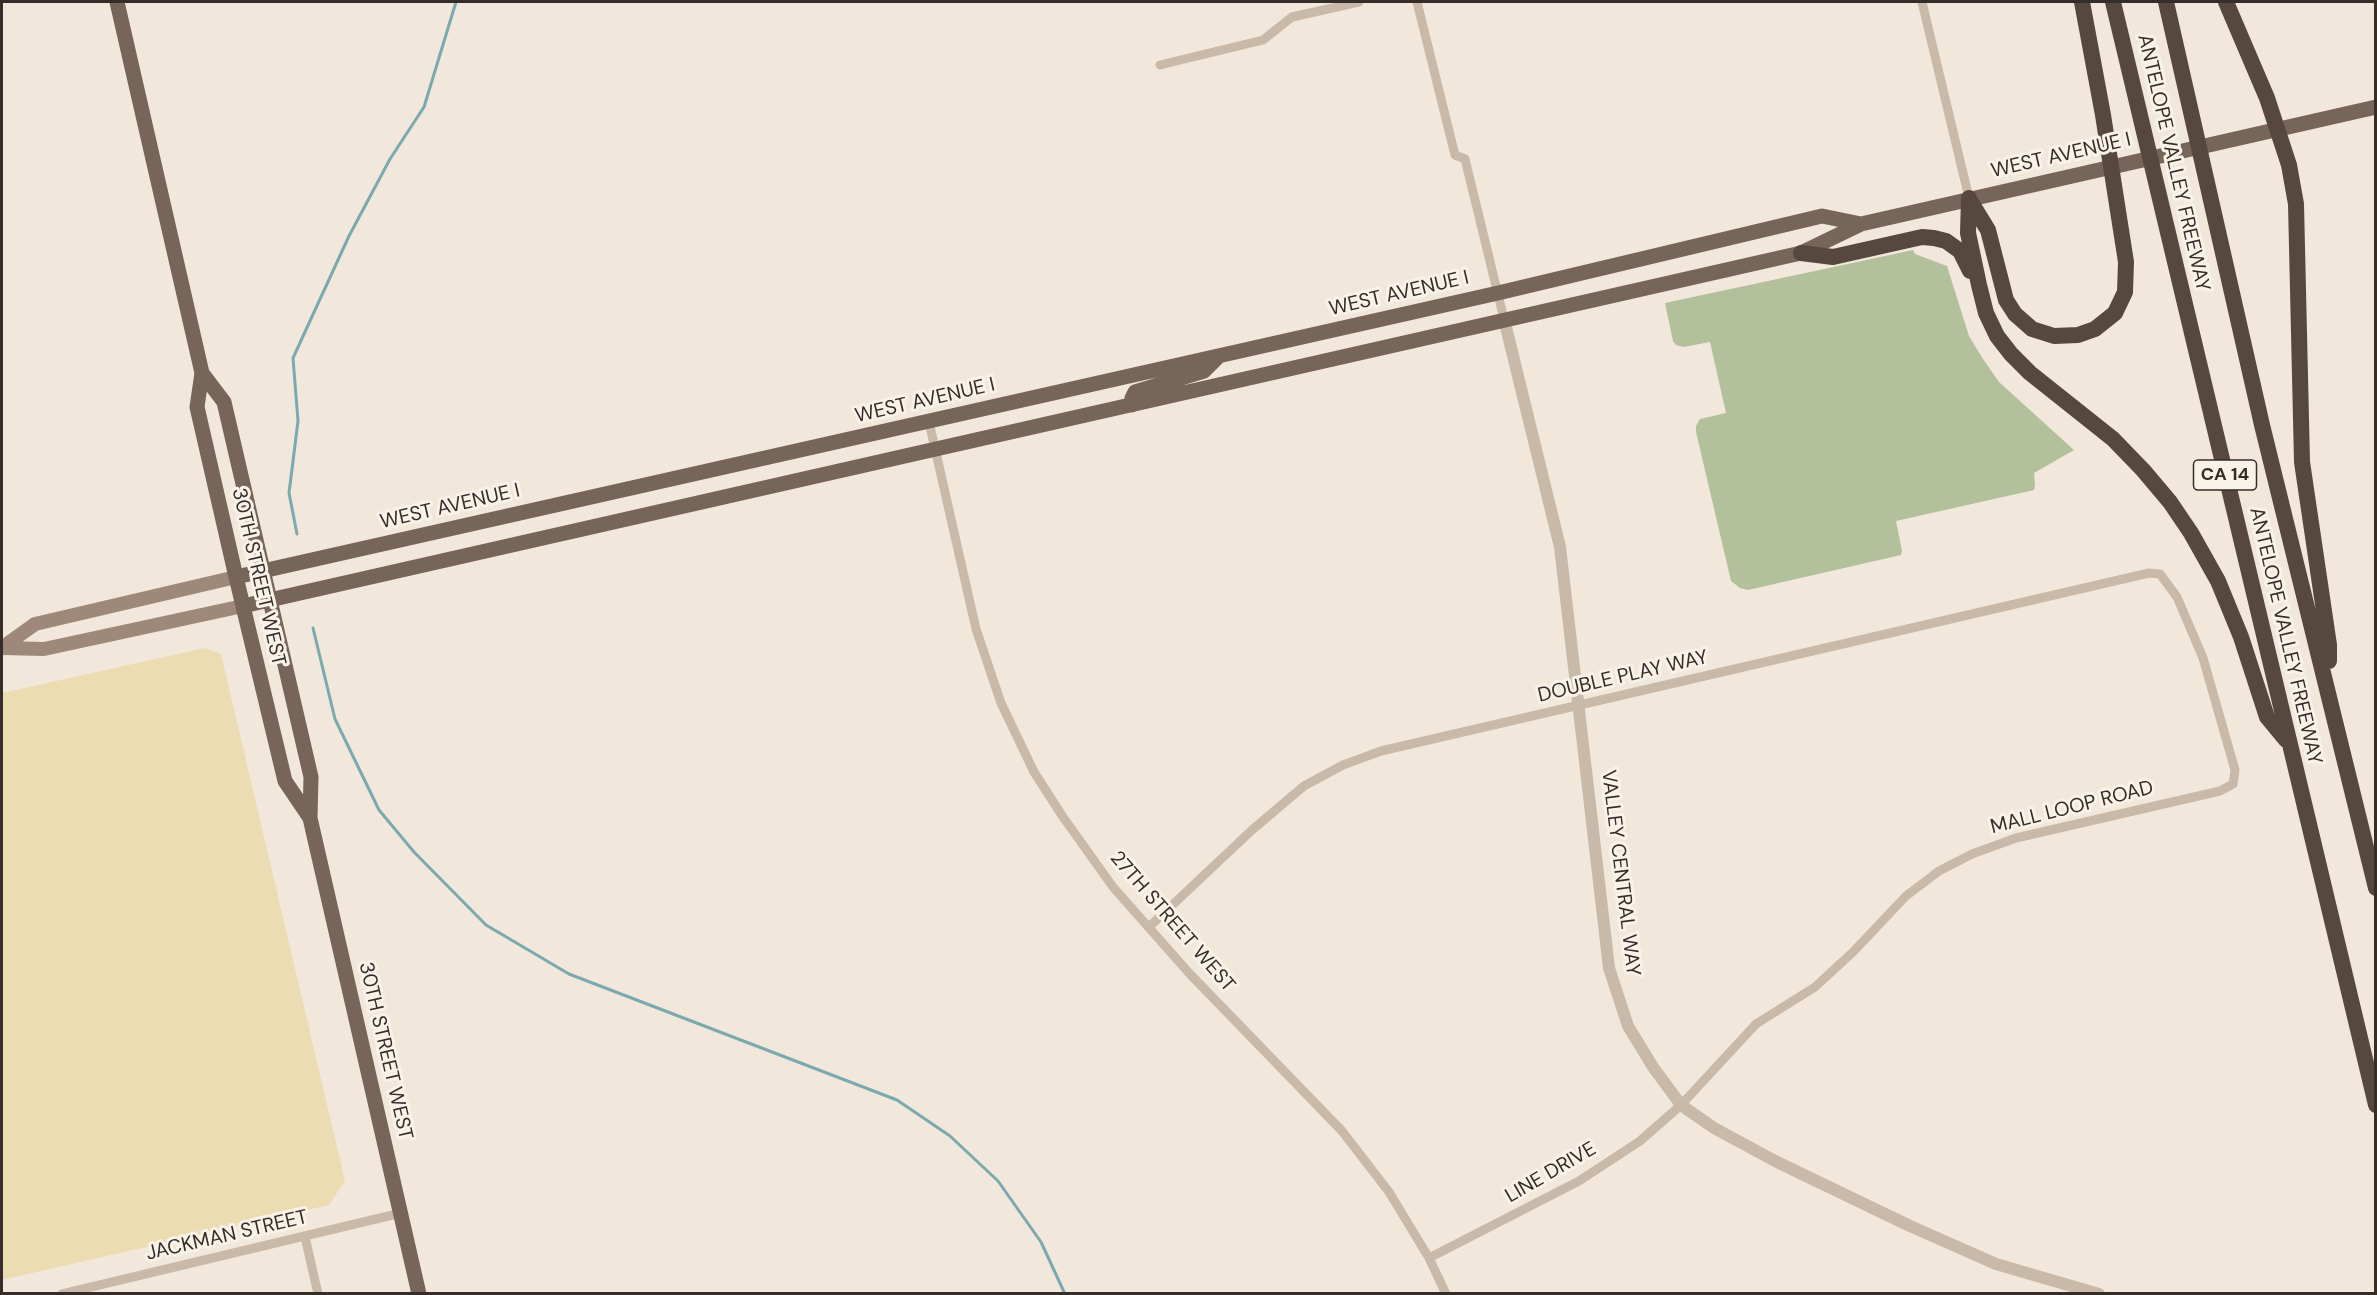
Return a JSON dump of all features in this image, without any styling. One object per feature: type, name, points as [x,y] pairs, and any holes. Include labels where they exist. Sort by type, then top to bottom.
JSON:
[{"type":"highway","points":[[1969,198],[1988,230],[2007,300],[2015,314],[2032,329],[2054,336],[2078,335],[2095,329],[2115,313],[2124,292],[2126,262],[2103,115],[2082,2]]},
{"type":"highway","name":"ANTELOPE VALLEY FREEWAY","points":[[2113,2],[2376,1105]]},
{"type":"highway","name":"ANTELOPE VALLEY FREEWAY","points":[[2166,2],[2262,424],[2376,888]]},
{"type":"highway","points":[[2226,2],[2268,98],[2289,165],[2296,204],[2302,462],[2329,645],[2329,693]]},
{"type":"highway","points":[[1969,198],[1968,233],[1986,313],[1997,336],[2030,374],[2113,440],[2136,462],[2170,502],[2192,533],[2218,581],[2241,637],[2267,717],[2289,743]]},
{"type":"highway","points":[[1801,253],[1833,257],[1922,237],[1934,238],[1946,241],[1960,251],[1979,285]]},
{"type":"main road","name":"30TH STREET WEST","points":[[117,2],[202,373],[197,407],[236,578],[285,781],[310,818]]},
{"type":"main road","name":"WEST AVENUE I","points":[[2,647],[44,649],[243,606],[1801,253],[1861,224],[2376,106]]},
{"type":"main road","name":"WEST AVENUE I","points":[[2,647],[35,624],[1497,293],[1822,216],[1861,224]]},
{"type":"main road","points":[[1132,405],[1135,392],[1204,371],[1219,356]]},
{"type":"main road","name":"30TH STREET WEST","points":[[202,373],[224,402],[311,777],[310,818],[419,1293]]},
{"type":"street","points":[[1160,65],[1263,40],[1292,17],[1359,2]]},
{"type":"street","points":[[1417,2],[1455,155],[1465,159],[1504,319]]},
{"type":"street","points":[[1922,2],[1969,198]]},
{"type":"street","name":"VALLEY CENTRAL WAY","points":[[1504,319],[1560,547],[1609,968],[1628,1026],[1653,1067],[1681,1105],[1714,1128],[1777,1162],[1910,1226],[1996,1264],[2099,1293]]},
{"type":"street","name":"27TH STREET WEST","points":[[929,422],[976,629],[1001,703],[1034,771],[1063,817],[1113,887],[1189,973],[1342,1131],[1389,1192],[1430,1258],[1446,1293]]},
{"type":"street","name":"DOUBLE PLAY WAY","points":[[1149,927],[1252,830],[1305,786],[1343,765],[1381,751],[2149,573],[2160,574]]},
{"type":"street","name":"MALL LOOP ROAD","points":[[1681,1105],[1756,1024],[1815,987],[1853,952],[1906,896],[1939,871],[1972,854],[2016,837],[2220,790],[2233,784],[2235,770],[2203,658],[2177,597],[2160,574]]},
{"type":"street","name":"LINE DRIVE","points":[[1430,1258],[1579,1181],[1640,1141],[1681,1105]]},
{"type":"street","name":"JACKMAN STREET","points":[[62,1293],[400,1213]]},
{"type":"street","points":[[305,1237],[318,1293]]},
{"type":"green space","points":[[1913,250],[1915,254],[1947,266],[1969,336],[1983,359],[1999,382],[2074,450],[2034,473],[2034,490],[1896,521],[1901,555],[1748,590],[1740,588],[1731,581],[1696,432],[1700,419],[1726,413],[1710,342],[1683,347],[1676,345],[1673,341],[1665,303]]},
{"type":"sand","points":[[205,648],[221,654],[345,1181],[329,1205],[2,1280],[2,693]]},
{"type":"waterway","points":[[297,534],[289,493],[298,421],[293,358],[349,236],[390,159],[424,107],[456,2]]},
{"type":"waterway","points":[[313,628],[335,719],[379,810],[414,852],[486,925],[569,974],[897,1100],[950,1136],[998,1181],[1041,1242],[1065,1294]]}]
